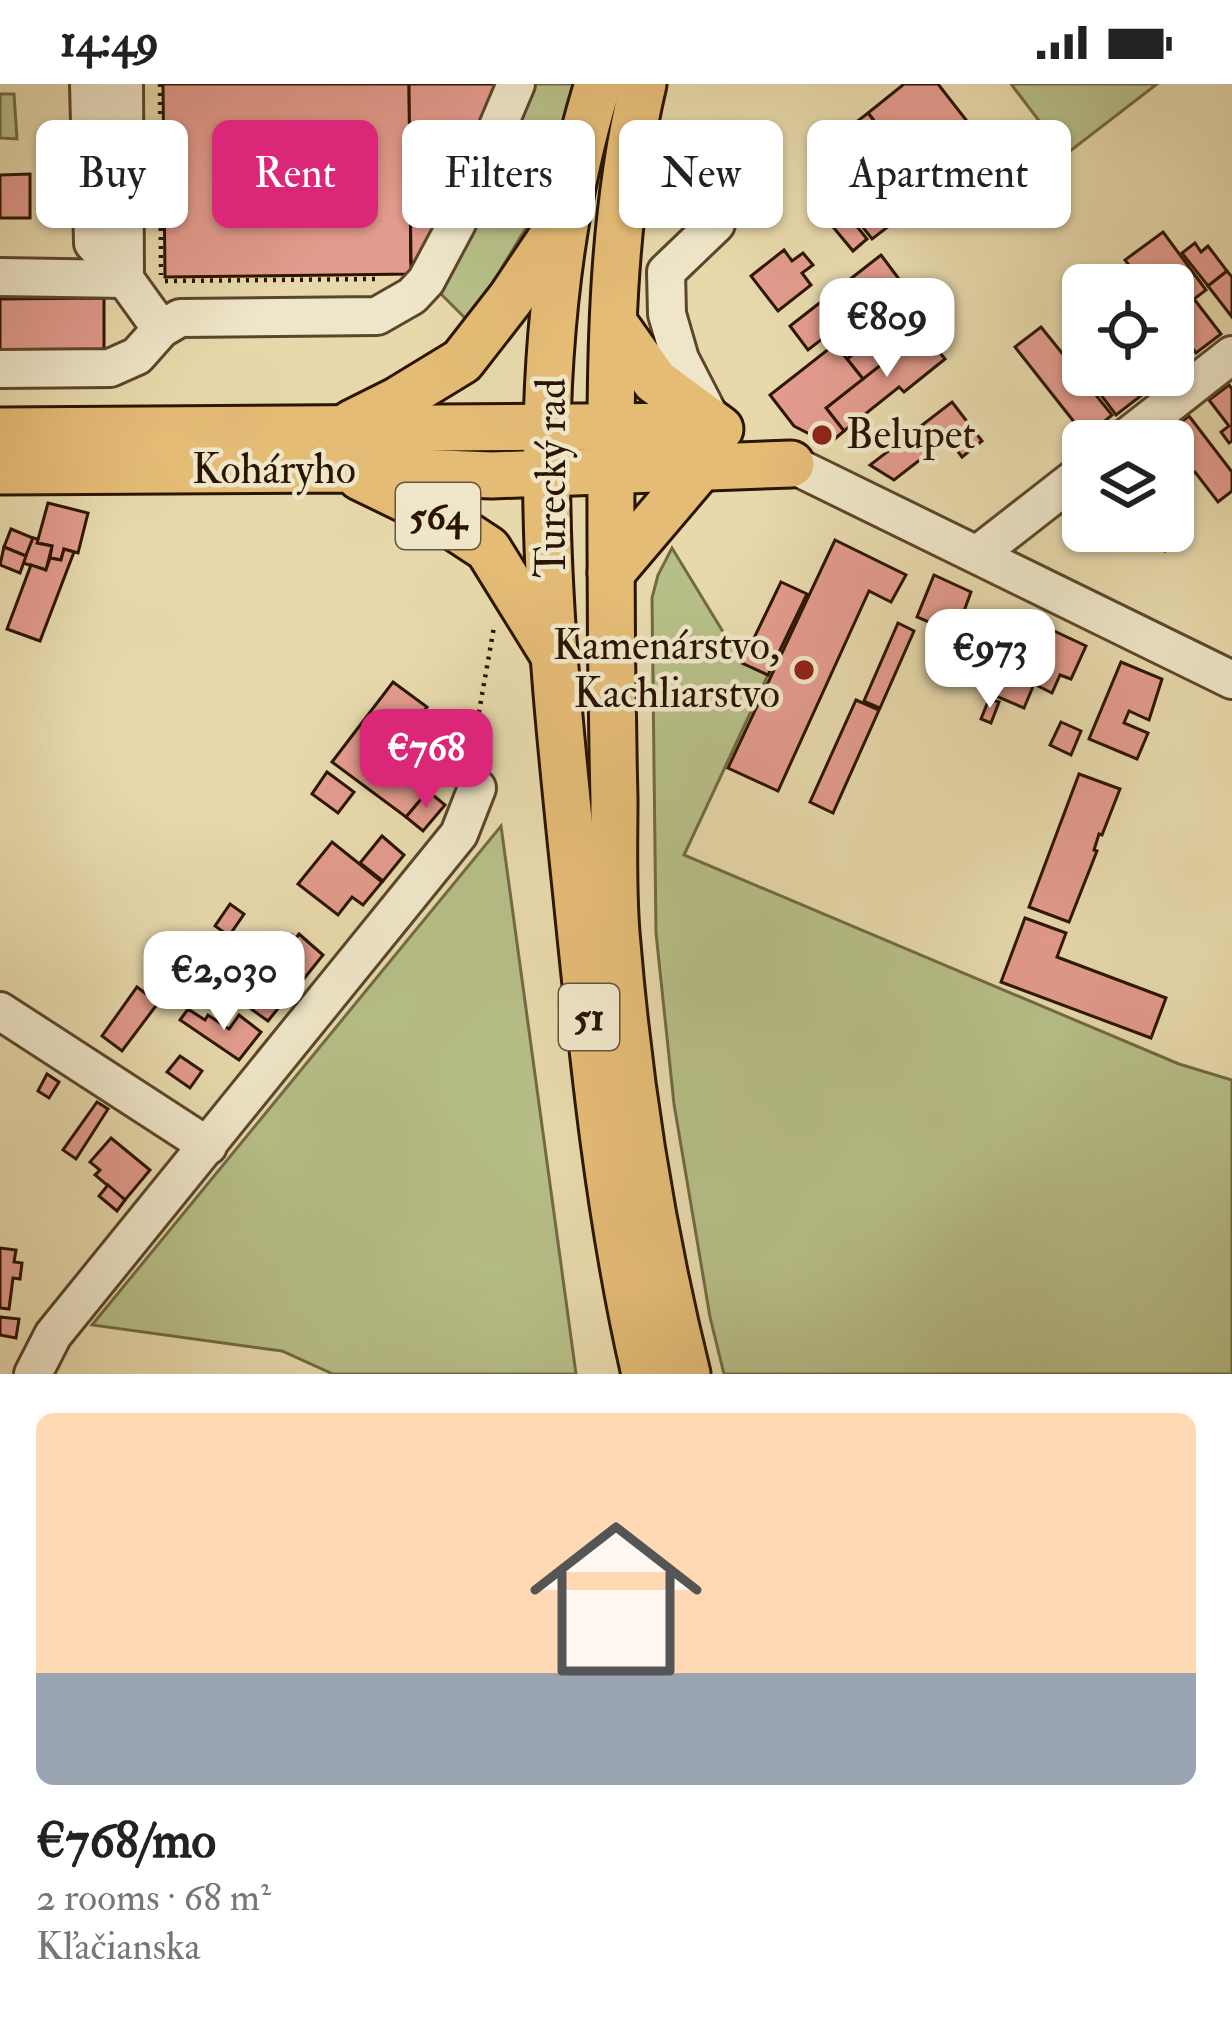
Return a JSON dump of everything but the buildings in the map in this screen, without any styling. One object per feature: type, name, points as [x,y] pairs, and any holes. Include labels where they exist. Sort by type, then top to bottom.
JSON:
[{"type":"main road","name":"Turecký rad","points":[[587,120],[598,84]]},
{"type":"main road","name":"Turecký rad","points":[[643,84],[618,225],[614,322],[611,573],[616,939],[648,1186],[687,1374]]},
{"type":"main road","points":[[340,449],[398,400],[462,361],[558,228]]},
{"type":"main road","name":"Turecký rad","points":[[564,228],[548,427],[555,657],[588,1011],[615,1219],[645,1374]]},
{"type":"main road","points":[[614,322],[708,447]]},
{"type":"main road","name":"Koháryho","points":[[0,471],[340,449],[548,427],[612,448]]},
{"type":"main road","name":"Koháryho","points":[[0,431],[340,449],[548,475],[612,448]]},
{"type":"main road","points":[[611,573],[708,447]]},
{"type":"main road","points":[[612,448],[708,447],[791,464]]},
{"type":"main road","name":"564","points":[[340,449],[488,549],[555,657]]},
{"type":"street","points":[[89,84],[92,243],[160,329]]},
{"type":"street","points":[[124,84],[125,279]]},
{"type":"street","points":[[0,369],[110,368],[137,356],[160,329],[180,318],[377,316],[412,296],[426,281],[457,223],[516,84]]},
{"type":"street","points":[[708,447],[667,314],[665,272],[712,228]]},
{"type":"street","points":[[0,277],[125,279]]},
{"type":"street","points":[[1149,420],[1232,355]]},
{"type":"street","points":[[791,464],[1232,680]]},
{"type":"street","points":[[978,554],[1062,488]]},
{"type":"street","points":[[33,1373],[52,1335],[460,834],[477,788]]},
{"type":"street","points":[[0,1011],[208,1146]]},
{"type":"path","points":[[477,788],[466,779],[495,621]]},
{"type":"green space","points":[[523,84],[578,84],[566,120],[508,120]]},
{"type":"green space","points":[[1011,84],[1157,84],[1071,150],[1071,120],[1038,120]]},
{"type":"green space","points":[[0,94],[14,94],[17,139],[0,138]]},
{"type":"green space","points":[[463,228],[526,228],[469,322],[437,290]]},
{"type":"green space","points":[[672,548],[742,663],[768,675],[684,855],[1179,1064],[1232,1080],[1232,1374],[724,1374],[674,1104],[656,933],[652,598]]},
{"type":"green space","points":[[501,826],[576,1374],[333,1374],[282,1351],[92,1325]]},
{"type":"place","name":"Belupet","points":[[822,435]]},
{"type":"place","name":"Kamenárstvo, Kachliarstvo","points":[[804,670]]}]
